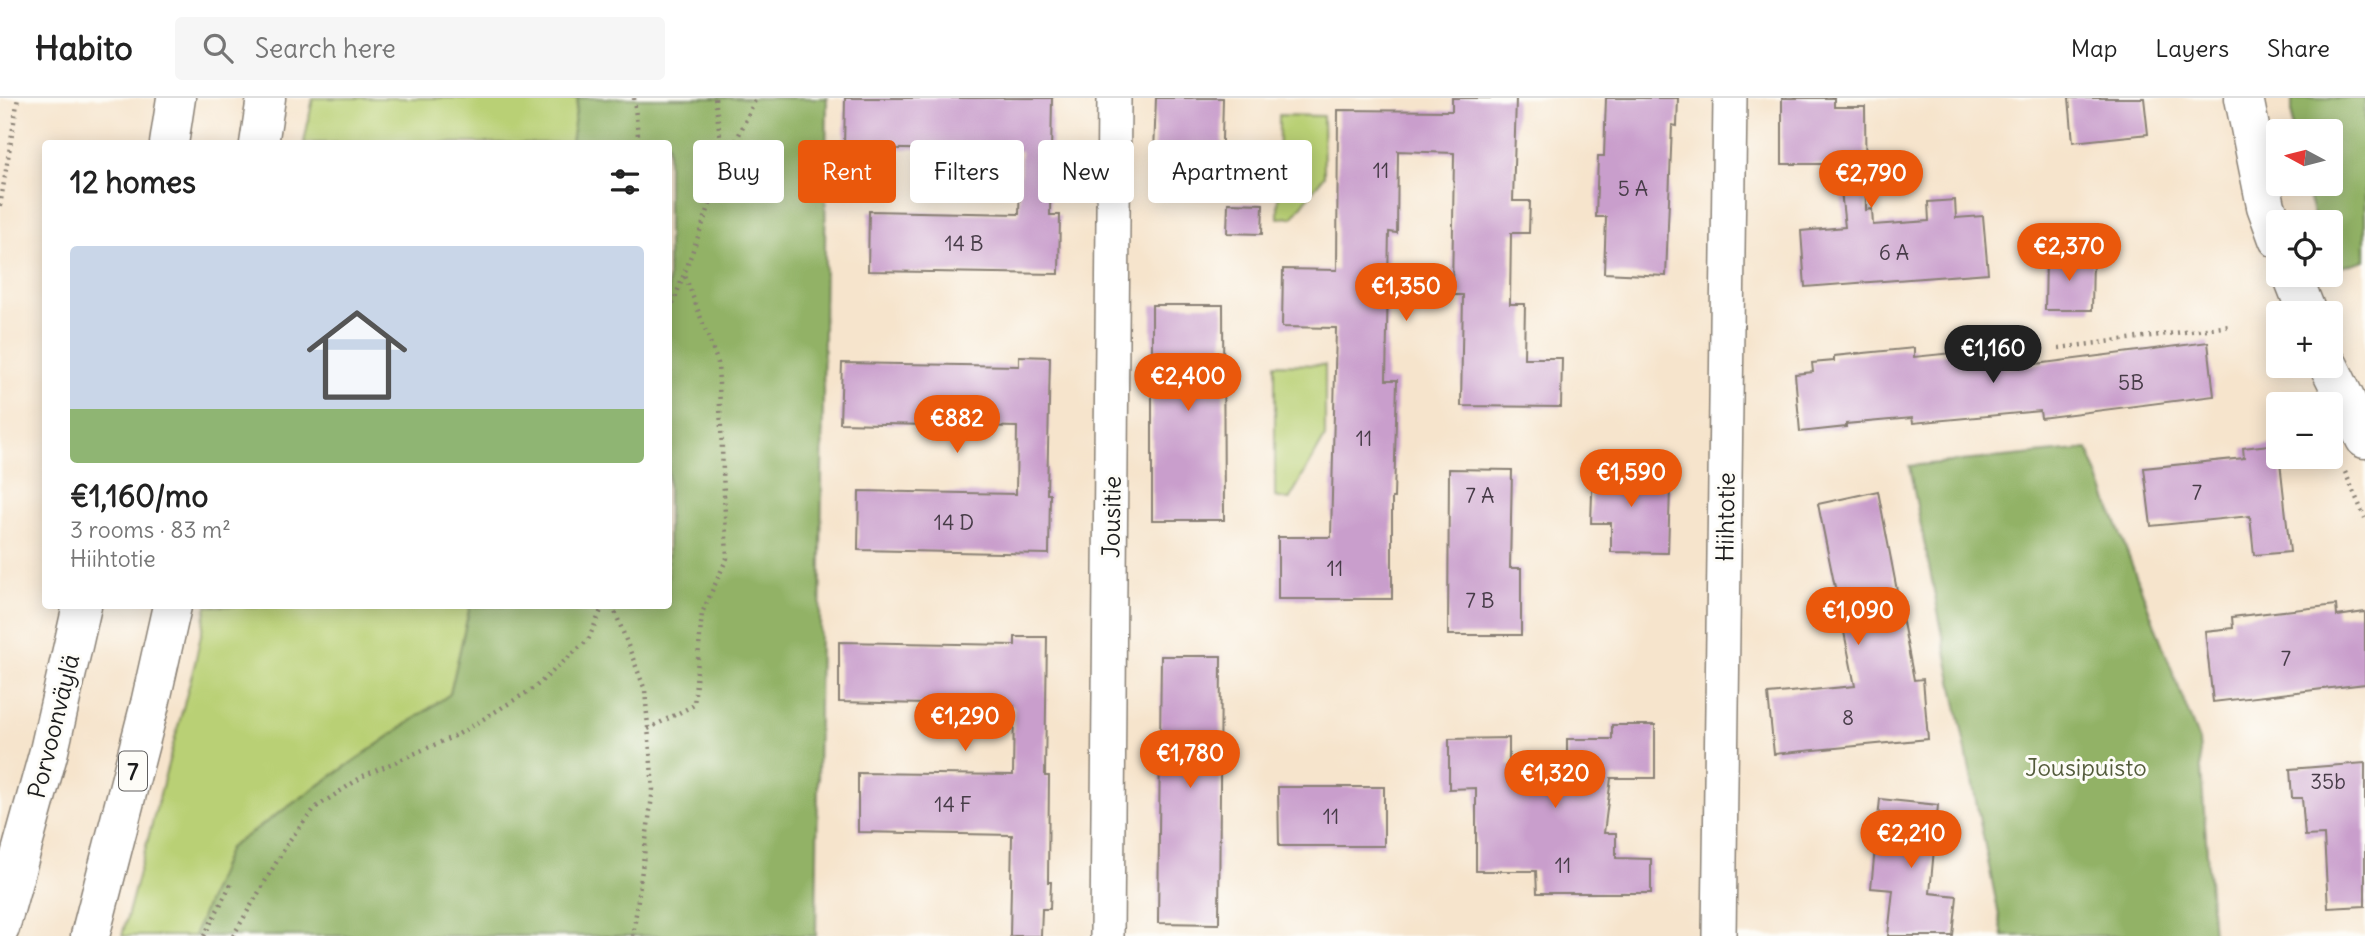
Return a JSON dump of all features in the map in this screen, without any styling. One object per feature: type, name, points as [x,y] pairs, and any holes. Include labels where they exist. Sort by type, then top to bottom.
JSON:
[{"type":"main road","points":[[170,140],[176,98]]},
{"type":"main road","points":[[260,140],[266,98]]},
{"type":"main road","points":[[2244,98],[2267,210]]},
{"type":"main road","points":[[2332,378],[2353,452]]},
{"type":"main road","name":"Porvoonväylä","points":[[0,928],[49,751],[81,609]]},
{"type":"main road","name":"7","points":[[90,936],[150,704],[171,609]]},
{"type":"street","name":"Jousitie","points":[[1107,936],[1114,98]]},
{"type":"street","name":"Hiihtotie","points":[[1719,936],[1730,98]]},
{"type":"path","points":[[0,206],[18,98]]},
{"type":"path","points":[[634,98],[639,140]]},
{"type":"path","points":[[715,98],[720,140]]},
{"type":"path","points":[[737,140],[756,98]]},
{"type":"path","points":[[672,307],[711,203]]},
{"type":"path","points":[[648,729],[694,705],[702,613],[727,558],[718,363],[685,276]]},
{"type":"path","points":[[2059,348],[2230,326]]},
{"type":"path","points":[[2353,452],[2365,518]]},
{"type":"path","points":[[233,936],[289,841],[315,808],[363,776],[457,735],[534,688],[588,640],[602,609]]},
{"type":"path","points":[[614,609],[645,690],[653,789],[633,936]]},
{"type":"path","points":[[205,936],[231,884]]},
{"type":"green space","points":[[313,98],[578,98],[571,140],[305,140]]},
{"type":"green space","points":[[578,98],[827,98],[826,140],[798,140],[798,203],[826,203],[816,936],[194,936],[229,848],[450,694],[469,609],[672,609],[672,140],[571,140]]},
{"type":"green space","points":[[2292,98],[2365,98],[2365,260],[2343,266],[2343,210],[2312,210],[2308,196],[2343,196],[2343,119],[2292,119]]},
{"type":"green space","points":[[1279,115],[1323,116],[1324,176],[1312,192],[1312,140],[1279,140]]},
{"type":"green space","points":[[1278,203],[1304,203],[1293,217],[1278,218]]},
{"type":"green space","points":[[1275,364],[1325,365],[1325,437],[1289,500],[1275,497]]},
{"type":"green space","name":"Jousipuisto","points":[[2088,449],[2199,741],[2213,936],[2003,936],[1909,466]]},
{"type":"green space","points":[[206,609],[469,609],[450,694],[229,848],[194,936],[122,936],[195,663]]},
{"type":"building","points":[[845,98],[1052,98],[1051,140],[1038,140],[1038,203],[1050,203],[1050,215],[1060,215],[1059,274],[868,271],[869,211],[1019,214],[1019,203],[1024,203],[1024,140],[910,140],[910,149],[896,149],[896,140],[844,140]]},
{"type":"building","points":[[1156,98],[1223,98],[1222,140],[1154,140]]},
{"type":"building","points":[[1452,98],[1516,98],[1513,201],[1530,201],[1529,233],[1511,233],[1510,304],[1525,304],[1524,358],[1562,358],[1561,407],[1461,406],[1463,295],[1452,295],[1454,153],[1398,151],[1397,233],[1389,232],[1386,380],[1397,380],[1392,498],[1392,599],[1278,599],[1278,537],[1331,537],[1336,328],[1282,327],[1283,269],[1337,270],[1338,110],[1452,111]]},
{"type":"building","points":[[1606,98],[1678,98],[1677,126],[1672,125],[1666,276],[1604,273],[1606,217],[1596,217],[1598,156],[1604,156]]},
{"type":"building","points":[[1782,98],[1834,98],[1834,107],[1865,107],[1866,210],[1872,209],[1873,225],[1929,221],[1928,202],[1955,200],[1956,218],[1983,216],[1988,273],[1805,287],[1801,231],[1845,227],[1838,164],[1782,164]]},
{"type":"building","points":[[2069,98],[2144,98],[2148,134],[2073,142]]},
{"type":"building","points":[[1228,203],[1263,204],[1262,234],[1227,233]]},
{"type":"building","points":[[2046,257],[2093,257],[2092,310],[2045,310]]},
{"type":"building","points":[[1152,305],[1223,305],[1224,520],[1152,520]]},
{"type":"building","points":[[2208,342],[2214,396],[2041,418],[2040,411],[1913,423],[1912,418],[1846,424],[1846,427],[1800,432],[1795,374],[1813,372],[1812,363],[1834,361],[1834,356],[1914,348],[1914,357],[2002,348],[2004,368]]},
{"type":"building","points":[[1019,356],[1050,357],[1047,494],[1050,494],[1049,554],[858,550],[859,491],[1016,494],[1017,427],[840,423],[842,363],[1019,366]]},
{"type":"building","points":[[2266,445],[2266,469],[2281,469],[2290,552],[2254,555],[2250,516],[2151,526],[2144,468],[2244,458],[2243,448]]},
{"type":"building","points":[[1593,465],[1650,467],[1650,488],[1670,488],[1668,553],[1611,552],[1611,523],[1591,523]]},
{"type":"building","points":[[1449,469],[1512,470],[1510,568],[1521,568],[1521,635],[1448,635]]},
{"type":"building","points":[[1878,491],[1914,680],[1923,679],[1928,739],[1774,754],[1768,694],[1855,686],[1818,504]]},
{"type":"building","points":[[2336,605],[2337,616],[2365,612],[2365,684],[2213,702],[2205,631],[2233,628],[2232,617]]},
{"type":"building","points":[[1015,637],[1047,637],[1045,776],[1049,776],[1048,882],[1051,882],[1050,909],[1042,909],[1041,936],[1010,936],[1012,835],[858,832],[858,773],[1013,775],[1014,706],[839,702],[839,642],[1015,645]]},
{"type":"building","points":[[1161,656],[1221,656],[1219,924],[1158,923]]},
{"type":"building","points":[[1612,725],[1655,725],[1655,778],[1611,778],[1604,833],[1616,833],[1616,858],[1651,859],[1651,893],[1537,893],[1536,871],[1476,871],[1476,788],[1449,789],[1449,739],[1509,738],[1509,765],[1567,764],[1567,739],[1612,739]]},
{"type":"building","points":[[2365,763],[2365,906],[2328,908],[2324,835],[2305,836],[2302,798],[2292,798],[2290,769]]},
{"type":"building","points":[[1278,787],[1384,787],[1384,846],[1279,846]]},
{"type":"building","points":[[1880,799],[1938,805],[1930,893],[1957,896],[1953,936],[1888,936],[1893,890],[1871,888]]}]
